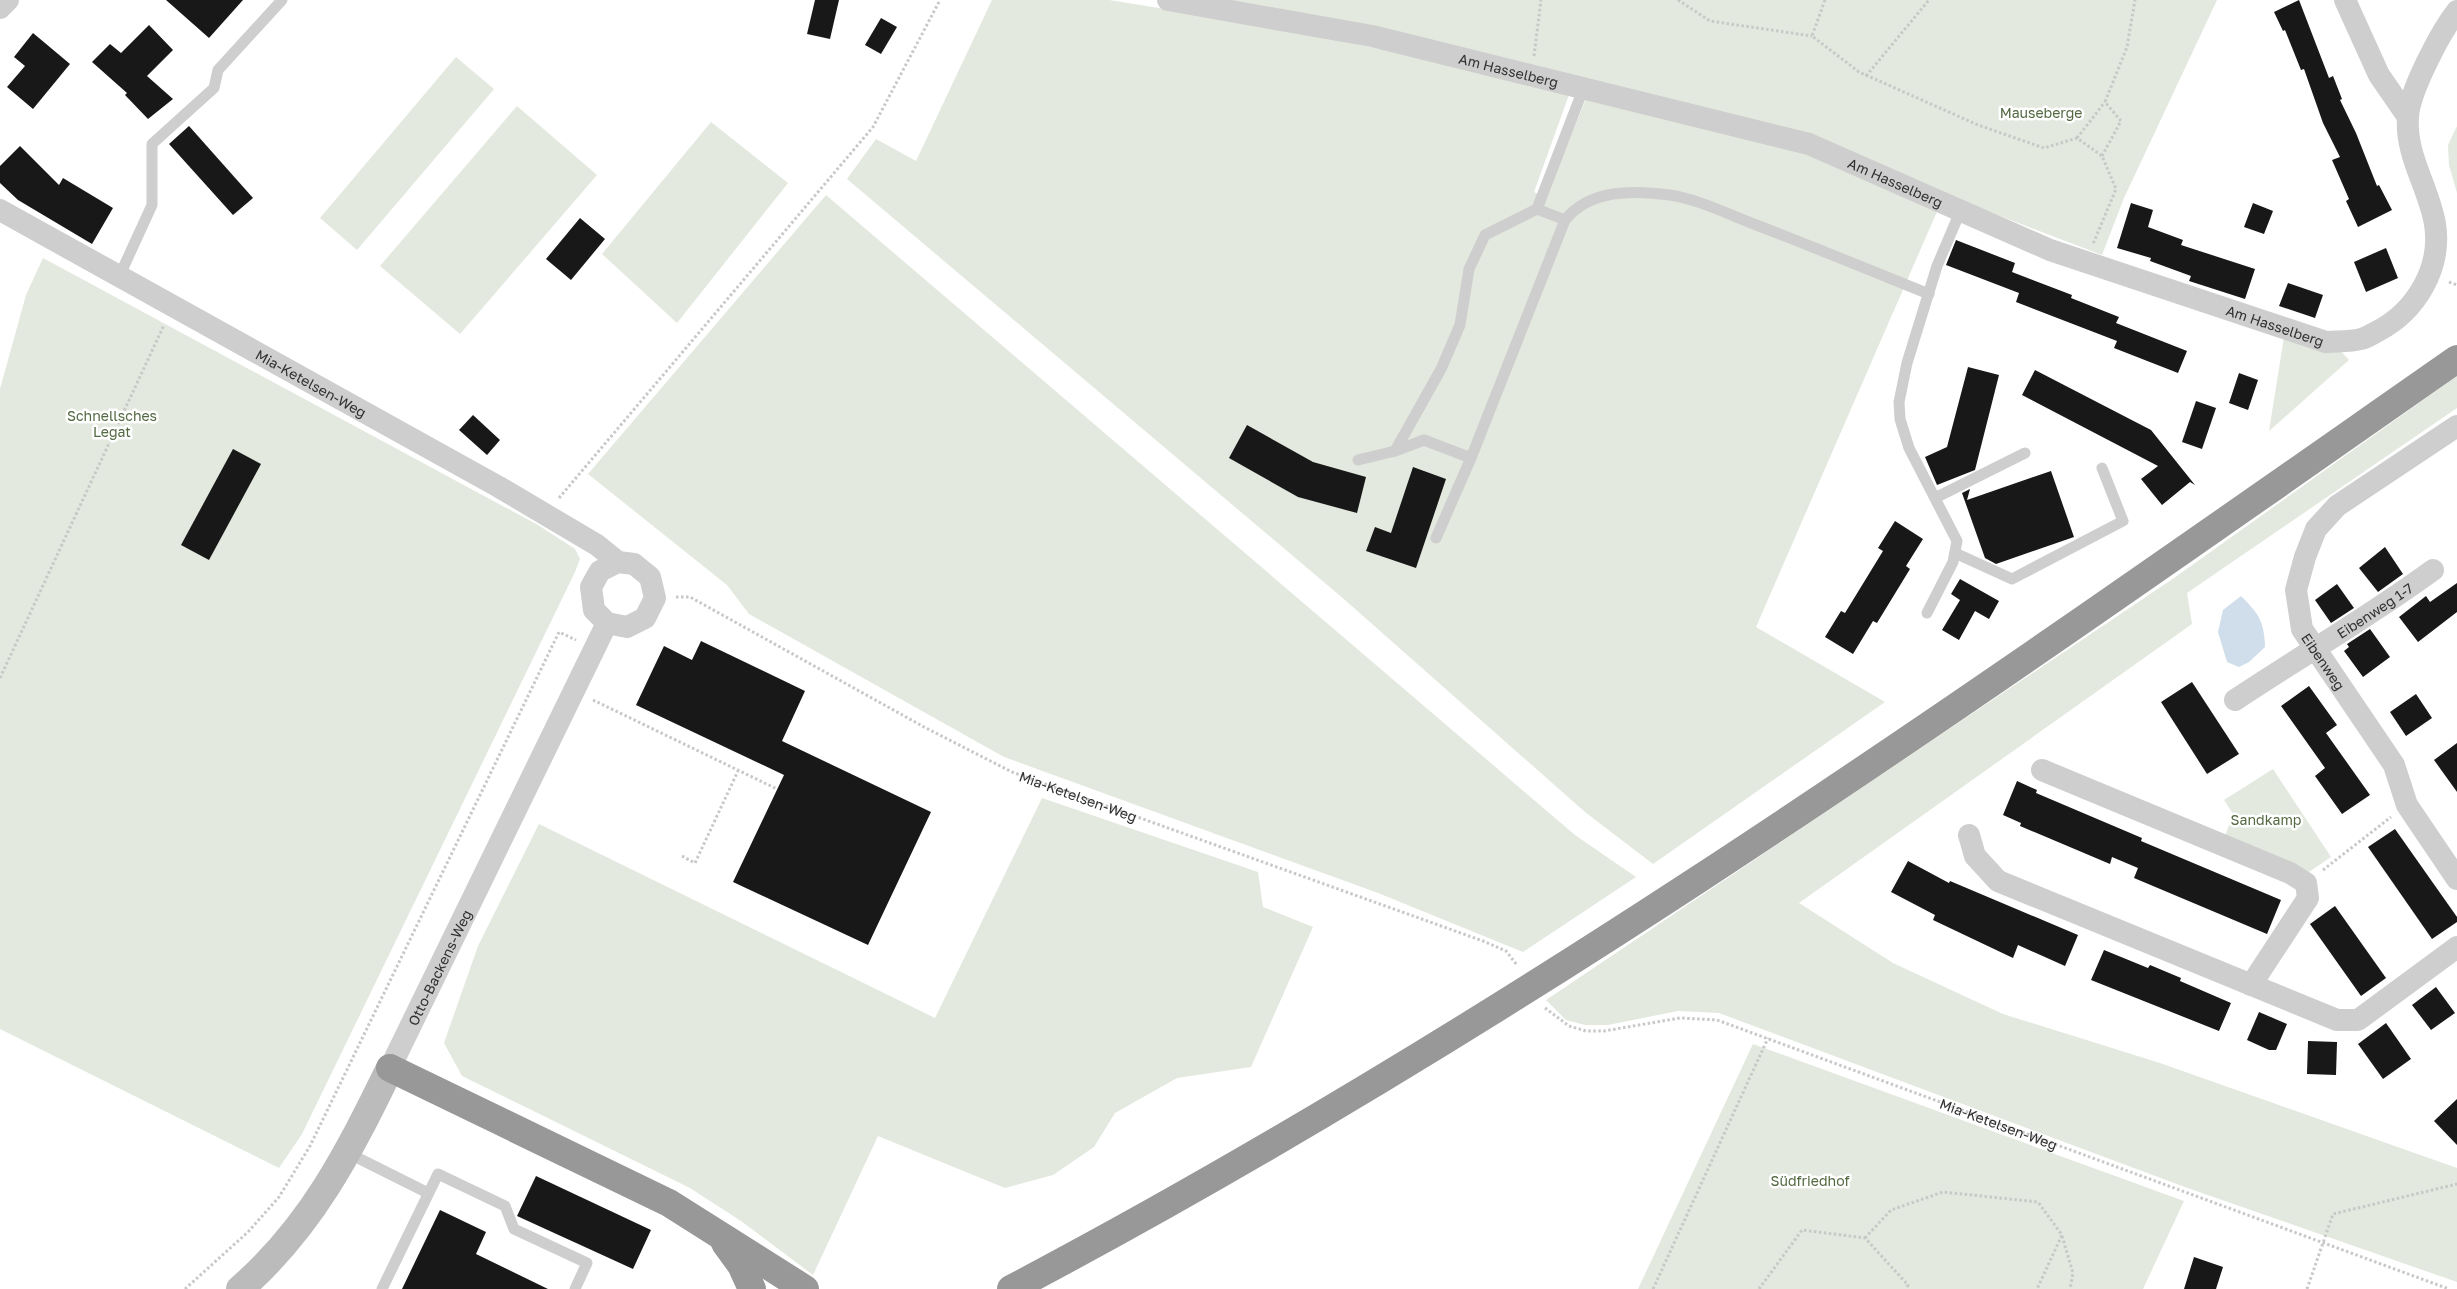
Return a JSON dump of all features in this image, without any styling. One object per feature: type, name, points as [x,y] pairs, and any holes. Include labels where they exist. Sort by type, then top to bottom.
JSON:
[{"type":"highway","points":[[1011,1289],[1045,1282],[1178,1199],[1358,1094],[1632,924],[1964,704],[2457,359]]},
{"type":"highway","points":[[390,1068],[669,1203],[715,1230],[805,1289]]},
{"type":"highway","points":[[715,1230],[741,1265],[752,1289]]},
{"type":"highway","points":[[992,1289],[1045,1282]]},
{"type":"street","points":[[0,8],[8,0]]},
{"type":"street","name":"Am Hasselberg","points":[[1168,0],[1372,36],[1809,144],[2050,250],[2326,342],[2362,339],[2387,326],[2412,304],[2429,276],[2436,248],[2435,224],[2412,153],[2408,117],[2420,78],[2457,11]]},
{"type":"street","name":"Am Hasselberg","points":[[2345,0],[2379,75],[2408,117]]},
{"type":"street","name":"Mia-Ketelsen-Weg","points":[[0,210],[545,514],[597,545],[618,562],[634,564],[650,577],[655,598]]},
{"type":"street","name":"Eibenweg","points":[[2457,426],[2337,506],[2316,529],[2305,557],[2296,590],[2302,629],[2394,765],[2407,805],[2457,879]]},
{"type":"street","points":[[618,562],[600,571],[591,587],[594,610],[607,623],[627,627],[646,618],[655,598]]},
{"type":"street","name":"Eibenweg 1-7","points":[[2235,700],[2314,647],[2369,616],[2433,570]]},
{"type":"street","name":"Otto-Backens-Weg","points":[[240,1289],[292,1235],[326,1189],[348,1153],[607,623]]},
{"type":"street","points":[[2042,770],[2290,873],[2306,883],[2308,898],[2251,985]]},
{"type":"street","points":[[1969,835],[1975,856],[1998,881],[2337,1020],[2358,1020],[2457,947]]},
{"type":"lane","points":[[119,277],[152,205],[152,144],[214,88],[218,70],[282,0]]},
{"type":"lane","points":[[1395,450],[1441,369],[1460,325],[1469,269],[1485,235],[1537,209],[1584,88]]},
{"type":"lane","points":[[1436,538],[1471,458],[1564,220],[1575,207],[1613,193],[1672,195],[1725,213],[1929,294]]},
{"type":"lane","points":[[1537,209],[1564,220]]},
{"type":"lane","points":[[1927,613],[1944,581],[1955,553],[1957,541],[1909,448],[1900,418],[1899,402],[1907,364],[1929,294],[1960,212]]},
{"type":"lane","points":[[1358,460],[1424,440],[1471,458]]},
{"type":"lane","points":[[1935,498],[2025,452]]},
{"type":"lane","points":[[1955,553],[2012,579],[2123,521],[2102,468]]},
{"type":"lane","points":[[348,1153],[428,1193]]},
{"type":"lane","points":[[382,1289],[438,1174],[505,1206],[514,1229],[587,1263],[575,1289]]},
{"type":"path","points":[[545,514],[798,216],[853,148],[873,127],[940,0]]},
{"type":"path","points":[[1533,50],[1541,0]]},
{"type":"path","points":[[1678,0],[1710,22],[1812,36],[1866,76],[1978,125],[2044,148],[2077,138],[2105,102],[2127,47],[2135,0]]},
{"type":"path","points":[[1812,36],[1825,0]]},
{"type":"path","points":[[1866,76],[1929,0]]},
{"type":"path","points":[[2102,156],[2121,121],[2105,102]]},
{"type":"path","points":[[2077,138],[2102,156],[2116,189],[2100,226]]},
{"type":"path","points":[[0,678],[172,306]]},
{"type":"path","name":"Mia-Ketelsen-Weg","points":[[655,598],[690,597],[924,727],[1012,772],[1483,941],[1506,951],[1517,965]]},
{"type":"path","points":[[185,1289],[248,1232],[279,1197],[310,1146],[559,632],[594,649]]},
{"type":"path","points":[[574,690],[777,790]]},
{"type":"path","points":[[682,856],[695,863],[738,771]]},
{"type":"path","points":[[2306,883],[2407,805]]},
{"type":"path","name":"Mia-Ketelsen-Weg","points":[[1545,1008],[1569,1026],[1586,1031],[1604,1031],[1680,1018],[1717,1020],[2450,1289]]},
{"type":"path","points":[[1653,1289],[1768,1038]]},
{"type":"path","points":[[2306,1289],[2332,1214],[2457,1184]]},
{"type":"path","points":[[1866,1238],[1890,1210],[1943,1192],[2038,1202],[2062,1235],[2073,1273],[2070,1289]]},
{"type":"path","points":[[1759,1289],[1802,1230],[1866,1238],[1908,1285],[1906,1289]]},
{"type":"path","points":[[2037,1289],[2062,1235]]},
{"type":"green space","points":[[992,0],[1109,0],[1290,29],[1570,92],[1534,192],[1546,197],[1588,94],[1809,150],[1939,207],[1756,627],[1885,702],[1653,864],[1585,812],[1345,600],[847,179],[876,139],[916,161]]},
{"type":"green space","name":"Mauseberge","points":[[1187,0],[2217,0],[2124,198],[2102,255],[1811,141]]},
{"type":"green space","points":[[456,57],[494,89],[357,250],[320,218]]},
{"type":"green space","points":[[517,106],[597,175],[460,334],[380,266]]},
{"type":"green space","points":[[711,122],[788,183],[677,323],[602,254]]},
{"type":"green space","points":[[2457,126],[2457,193],[2449,165],[2448,145]]},
{"type":"green space","points":[[826,195],[1575,835],[1636,877],[1523,952],[1378,893],[1004,757],[749,614],[727,585],[588,474]]},
{"type":"green space","name":"Schnellsches Legat","points":[[43,258],[538,525],[575,549],[580,559],[302,1134],[279,1168],[0,1029],[0,389],[26,295]]},
{"type":"green space","points":[[2284,337],[2338,348],[2349,360],[2269,431]]},
{"type":"green space","points":[[2457,376],[2457,408],[2187,593],[2192,624],[1799,903],[1893,963],[2003,1014],[2160,1063],[2457,1168],[2457,1282],[2182,1186],[1719,1013],[1678,1011],[1608,1025],[1585,1025],[1566,1020],[1546,1000],[2174,578]]},
{"type":"green space","name":"Sandkamp","points":[[2273,769],[2331,857],[2309,872],[2225,836],[2233,814],[2224,800]]},
{"type":"green space","points":[[1042,798],[1258,872],[1263,907],[1313,927],[1251,1067],[1177,1078],[1115,1113],[1094,1147],[1053,1175],[1005,1188],[878,1136],[813,1275],[741,1221],[690,1188],[462,1076],[444,1043],[478,946],[539,824],[935,1018]]},
{"type":"green space","name":"Südfriedhof","points":[[1753,1044],[2184,1201],[2143,1289],[1638,1289]]},
{"type":"water","points":[[2241,596],[2256,613],[2262,624],[2265,647],[2249,662],[2239,667],[2227,662],[2218,632],[2223,610]]},
{"type":"building","points":[[166,0],[243,0],[209,38]]},
{"type":"building","points":[[815,0],[839,0],[830,39],[807,34]]},
{"type":"building","points":[[2299,0],[2329,78],[2333,76],[2342,99],[2340,100],[2356,133],[2377,186],[2379,185],[2392,210],[2358,227],[2346,201],[2349,199],[2332,160],[2340,157],[2323,123],[2304,69],[2301,70],[2285,30],[2283,31],[2274,12]]},
{"type":"building","points":[[881,18],[897,27],[881,54],[865,45]]},
{"type":"building","points":[[149,25],[173,50],[147,76],[173,99],[148,119],[125,95],[127,93],[92,62],[110,44],[121,53]]},
{"type":"building","points":[[33,33],[70,64],[33,109],[7,87],[25,66],[14,57]]},
{"type":"building","points":[[189,126],[253,198],[233,215],[169,144]]},
{"type":"building","points":[[20,146],[59,185],[63,178],[113,208],[92,244],[18,200],[0,183],[0,166]]},
{"type":"building","points":[[2131,203],[2153,210],[2148,227],[2183,240],[2181,245],[2255,269],[2245,299],[2189,281],[2191,276],[2150,261],[2151,258],[2117,248]]},
{"type":"building","points":[[2253,203],[2273,211],[2264,234],[2244,227]]},
{"type":"building","points":[[580,218],[605,239],[571,280],[546,259]]},
{"type":"building","points":[[1956,240],[2015,263],[2012,272],[2072,295],[2071,298],[2119,317],[2116,323],[2187,351],[2178,373],[2114,348],[2117,341],[2016,302],[2019,293],[1946,265]]},
{"type":"building","points":[[2386,248],[2398,278],[2366,292],[2354,262]]},
{"type":"building","points":[[2288,283],[2323,295],[2315,318],[2279,306]]},
{"type":"building","points":[[1968,367],[1999,375],[1975,470],[1937,485],[1925,457],[1947,447]]},
{"type":"building","points":[[2035,370],[2151,430],[2195,485],[2190,482],[2162,505],[2141,479],[2158,466],[2022,395]]},
{"type":"building","points":[[2239,373],[2258,380],[2248,410],[2229,403]]},
{"type":"building","points":[[2196,401],[2216,408],[2202,449],[2182,442]]},
{"type":"building","points":[[473,415],[500,440],[487,455],[459,430]]},
{"type":"building","points":[[1247,425],[1313,462],[1366,477],[1357,513],[1298,497],[1229,458]]},
{"type":"building","points":[[233,449],[261,464],[209,560],[181,545]]},
{"type":"building","points":[[1413,467],[1446,479],[1416,568],[1366,551],[1375,527],[1391,533]]},
{"type":"building","points":[[2051,471],[2074,537],[1996,564],[1985,558],[1962,493],[1970,489],[1967,500]]},
{"type":"building","points":[[1895,521],[1923,539],[1906,566],[1910,569],[1877,623],[1873,621],[1853,654],[1825,637],[1841,611],[1845,613],[1883,551],[1878,548]]},
{"type":"building","points":[[2385,547],[2403,574],[2378,592],[2359,568]]},
{"type":"building","points":[[1960,579],[1999,601],[1989,619],[1975,611],[1959,640],[1942,630],[1960,600],[1951,594]]},
{"type":"building","points":[[2457,583],[2457,612],[2418,642],[2399,617],[2426,596],[2430,602]]},
{"type":"building","points":[[2337,584],[2354,608],[2331,623],[2315,600]]},
{"type":"building","points":[[2370,629],[2390,657],[2363,677],[2344,651],[2349,647],[2347,644]]},
{"type":"building","points":[[701,641],[805,691],[782,741],[931,812],[868,945],[733,882],[784,775],[636,705],[664,646],[692,660]]},
{"type":"building","points":[[2192,682],[2239,754],[2207,774],[2161,702]]},
{"type":"building","points":[[2309,686],[2337,725],[2326,733],[2370,795],[2342,814],[2315,776],[2325,768],[2281,706]]},
{"type":"building","points":[[2416,694],[2432,718],[2406,736],[2390,712]]},
{"type":"building","points":[[2457,743],[2457,792],[2434,760]]},
{"type":"building","points":[[2017,781],[2037,790],[2036,793],[2142,838],[2141,841],[2281,900],[2267,934],[2134,878],[2138,868],[2112,857],[2110,864],[2020,826],[2021,823],[2003,815]]},
{"type":"building","points":[[2395,829],[2457,917],[2457,922],[2432,939],[2368,847]]},
{"type":"building","points":[[1908,861],[1949,883],[1950,881],[2078,935],[2065,966],[2018,945],[2013,958],[1933,920],[1935,915],[1891,892]]},
{"type":"building","points":[[2335,906],[2386,978],[2361,996],[2310,924]]},
{"type":"building","points":[[2104,950],[2148,968],[2150,965],[2181,978],[2180,981],[2231,1003],[2219,1031],[2091,980]]},
{"type":"building","points":[[2436,987],[2455,1013],[2431,1030],[2412,1005]]},
{"type":"building","points":[[2259,1012],[2287,1024],[2276,1050],[2269,1050],[2247,1040]]},
{"type":"building","points":[[2386,1023],[2411,1059],[2383,1079],[2358,1044]]},
{"type":"building","points":[[2308,1041],[2337,1042],[2336,1075],[2307,1074]]},
{"type":"building","points":[[2457,1099],[2457,1145],[2434,1121]]},
{"type":"building","points":[[536,1176],[651,1230],[633,1269],[517,1216]]},
{"type":"building","points":[[440,1210],[486,1232],[476,1254],[548,1289],[402,1289]]},
{"type":"building","points":[[2194,1257],[2223,1267],[2216,1289],[2184,1289]]}]
